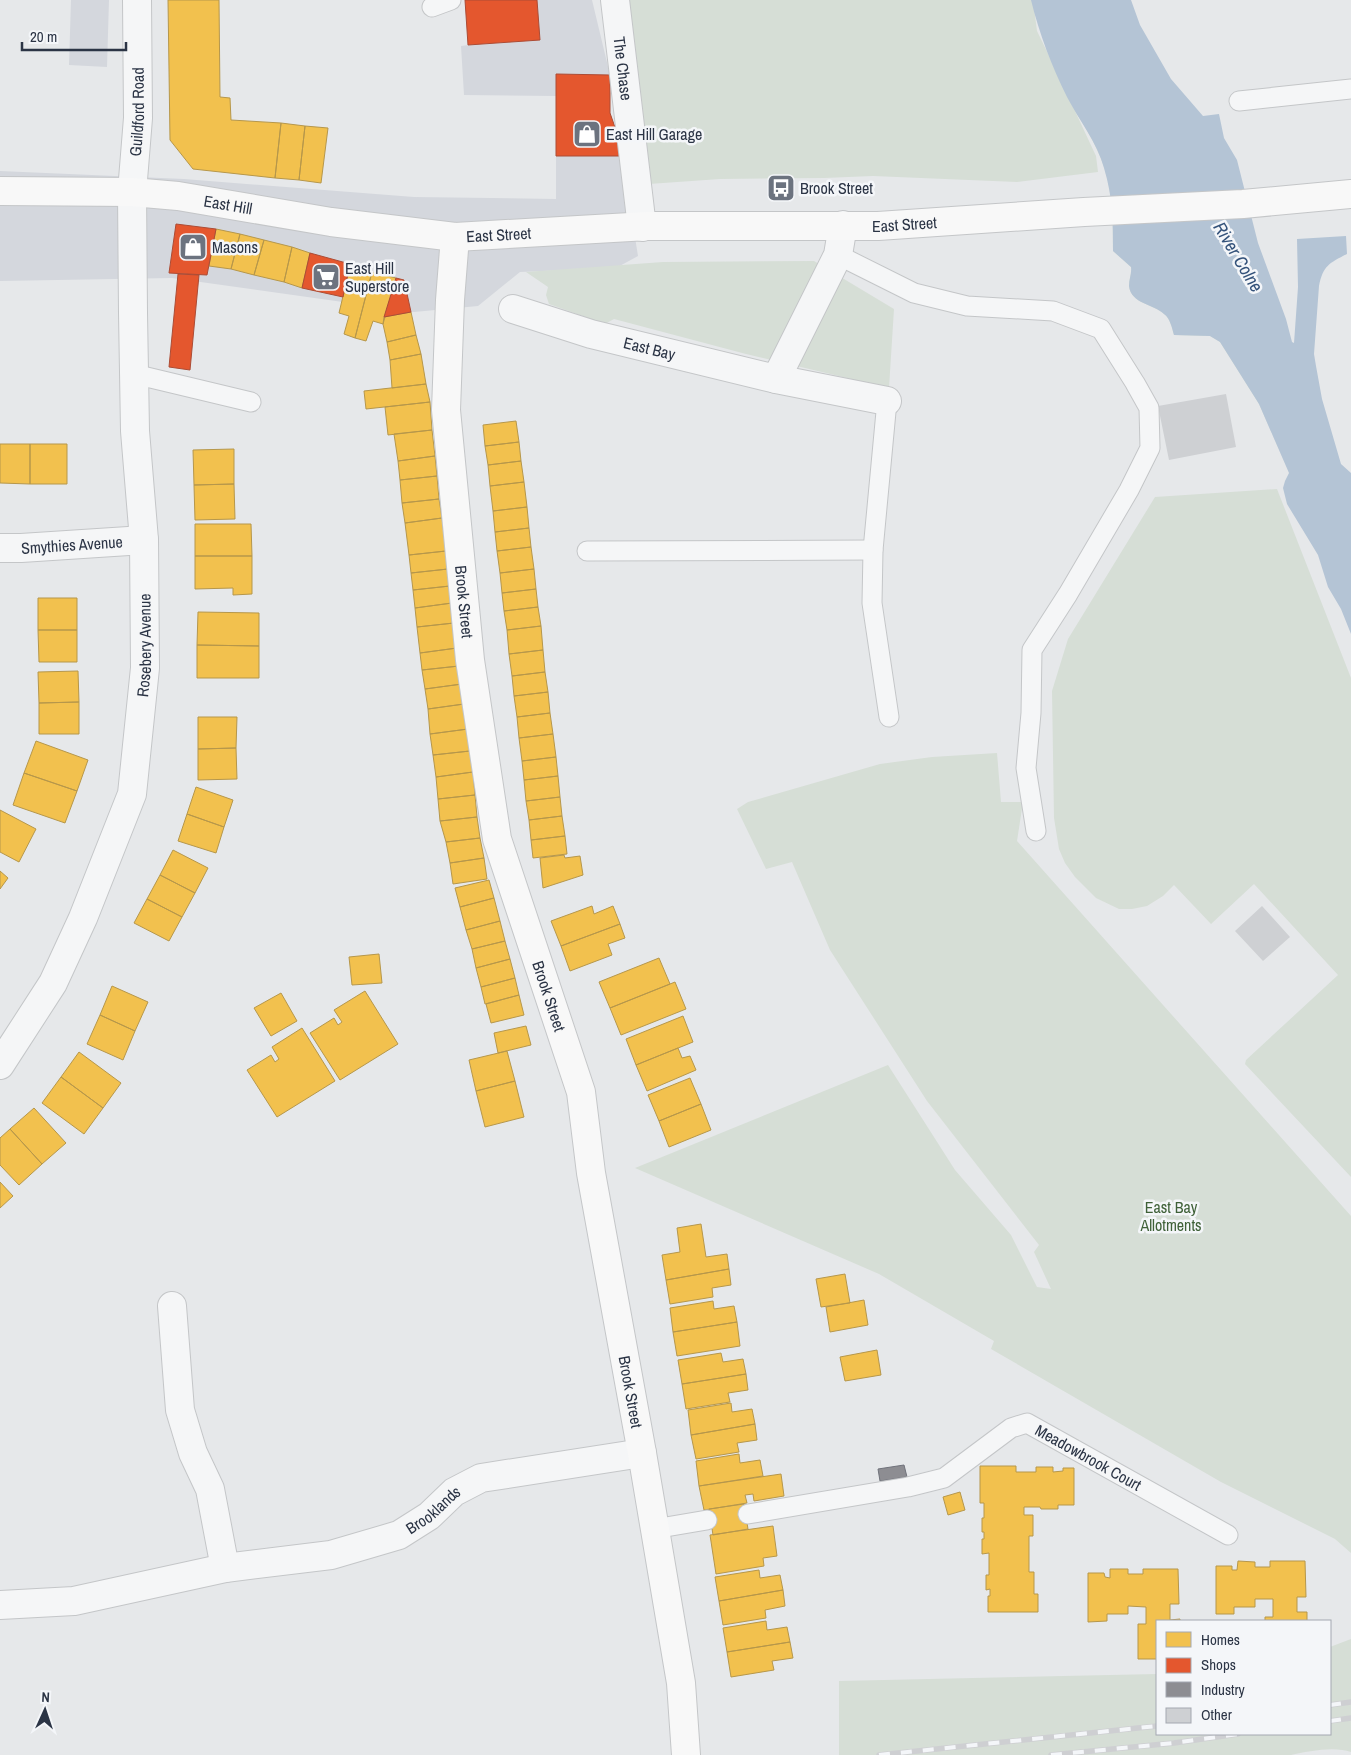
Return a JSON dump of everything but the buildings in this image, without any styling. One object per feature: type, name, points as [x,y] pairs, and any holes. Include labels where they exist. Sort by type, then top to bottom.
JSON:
[{"type":"street","name":"Guildford Road","points":[[132,192],[137,138],[137,0]]},
{"type":"street","name":"The Chase","points":[[615,0],[642,227]]},
{"type":"street","name":"East Hill","points":[[0,191],[132,192],[178,196],[331,222],[455,237]]},
{"type":"street","name":"Rosebery Avenue","points":[[0,1065],[53,983],[83,918],[132,794],[145,668],[144,540],[135,431],[132,192]]},
{"type":"street","name":"East Street","points":[[455,237],[642,227],[878,226],[1234,204],[1347,195]]},
{"type":"street","points":[[776,379],[838,255],[843,226]]},
{"type":"street","name":"Brook Street","points":[[455,237],[450,300],[446,410],[470,660],[497,839],[581,1092],[591,1173],[642,1453],[680,1683],[686,1755]]},
{"type":"street","name":"East Bay","points":[[523,304],[591,334],[776,379],[887,401]]},
{"type":"street","name":"Smythies Avenue","points":[[0,548],[144,540]]},
{"type":"street","points":[[172,1306],[180,1410],[193,1453],[210,1489],[224,1568]]},
{"type":"street","name":"Brooklands","points":[[0,1605],[74,1601],[224,1568],[331,1555],[399,1535],[429,1516],[454,1492],[481,1478],[642,1453]]},
{"type":"lane","points":[[432,7],[451,0]]},
{"type":"lane","points":[[1239,101],[1351,89]]},
{"type":"lane","points":[[838,255],[914,293],[967,306],[1053,312],[1101,329],[1149,408],[1150,448],[1129,490],[1068,594],[1032,650],[1031,712],[1026,768],[1036,831]]},
{"type":"lane","points":[[134,374],[251,402]]},
{"type":"lane","points":[[887,401],[873,550],[872,603],[889,717]]},
{"type":"lane","points":[[588,551],[873,550]]},
{"type":"lane","name":"Meadowbrook Court","points":[[748,1514],[908,1487],[944,1478],[1011,1428],[1027,1423],[1228,1535]]},
{"type":"lane","points":[[654,1529],[707,1520]]},
{"type":"shaded area","points":[[71,0],[109,0],[107,67],[69,65]]},
{"type":"shaded area","points":[[465,0],[592,0],[610,75],[610,113],[625,156],[629,200],[638,256],[616,268],[520,272],[478,306],[414,312],[172,278],[0,281],[0,171],[184,179],[414,197],[556,199],[556,96],[464,95],[461,46],[468,45]]},
{"type":"green space","points":[[626,0],[1033,0],[1037,31],[1053,64],[1065,68],[1117,71],[1288,470],[1259,404],[1220,342],[1210,336],[1174,335],[1166,316],[1138,300],[1131,292],[1129,286],[1131,267],[1113,251],[1112,213],[1107,176],[1096,147],[1075,111],[1096,156],[1098,172],[1017,182],[873,176],[720,179],[649,184]]},
{"type":"green space","points":[[814,261],[894,309],[889,388],[746,354],[614,319],[605,324],[549,304],[546,295],[548,287],[526,272],[663,262]]},
{"type":"green space","points":[[1277,489],[1351,678],[1351,1177],[1245,1064],[1246,1060],[1338,975],[1254,884],[1211,924],[1174,885],[1163,896],[1147,906],[1132,909],[1119,909],[1096,898],[1075,877],[1065,863],[1059,849],[1054,818],[1052,691],[1068,639],[1155,497]]},
{"type":"green space","name":"East Bay Allotments","points":[[997,753],[1001,802],[1023,802],[1017,841],[1351,1216],[1351,1553],[1335,1539],[1221,1482],[991,1349],[994,1341],[879,1274],[635,1168],[888,1065],[955,1170],[1011,1235],[1037,1287],[1051,1289],[1034,1252],[1039,1245],[927,1101],[830,950],[792,862],[766,869],[737,809],[748,802],[880,764],[932,757]]},
{"type":"green space","points":[[1351,1639],[1351,1752],[1329,1749],[1291,1755],[839,1755],[839,1681],[1156,1674],[1156,1735],[1331,1735],[1331,1647]]},
{"type":"water","name":"River Colne","points":[[1031,0],[1131,0],[1140,25],[1171,79],[1203,116],[1219,114],[1224,138],[1237,160],[1258,243],[1286,319],[1292,342],[1294,343],[1298,287],[1297,239],[1346,236],[1347,254],[1325,269],[1319,286],[1314,354],[1322,399],[1341,464],[1351,473],[1351,634],[1341,609],[1328,587],[1318,555],[1287,504],[1283,488],[1289,473],[1259,404],[1220,342],[1210,336],[1174,335],[1166,316],[1138,300],[1131,292],[1129,286],[1131,267],[1113,251],[1111,200],[1101,158],[1056,74]]},
{"type":"railway","points":[[1331,1705],[1351,1702]]},
{"type":"railway","points":[[1331,1721],[1351,1718]]},
{"type":"railway","points":[[879,1755],[1156,1726]]},
{"type":"railway","points":[[1051,1755],[1174,1743],[1231,1735]]},
{"type":"place","name":"East Hill Garage","points":[[587,134]]},
{"type":"place","name":"Brook Street","points":[[781,188]]},
{"type":"place","name":"Masons","points":[[193,247]]},
{"type":"place","name":"East Hill Superstore","points":[[326,277]]}]
